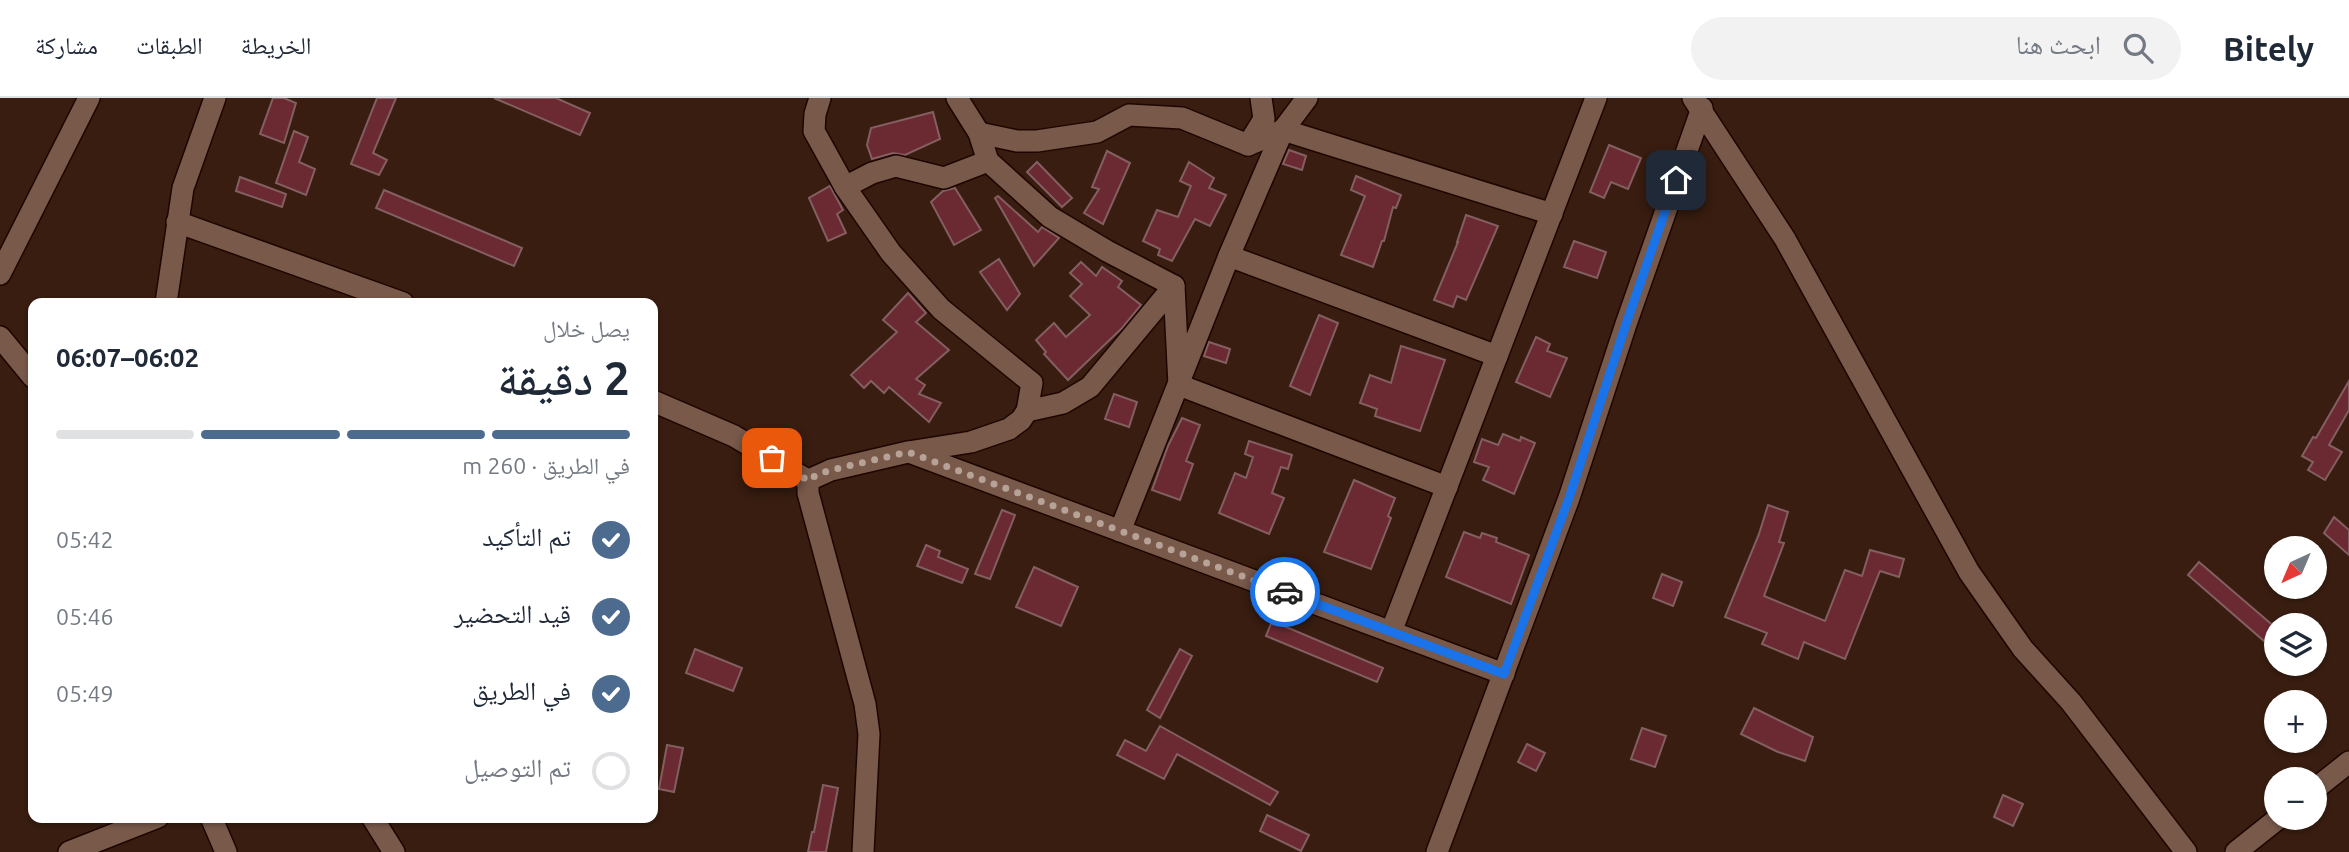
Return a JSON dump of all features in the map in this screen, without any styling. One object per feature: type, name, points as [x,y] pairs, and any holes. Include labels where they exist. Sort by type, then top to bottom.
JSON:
[{"type":"street","points":[[0,274],[89,98]]},
{"type":"street","points":[[167,298],[183,188],[215,98]]},
{"type":"street","points":[[820,98],[814,131],[845,187],[891,254],[941,309],[1032,383],[1027,411],[1021,420],[1009,429],[971,442],[908,452],[831,470],[816,475],[809,481],[808,493],[865,704],[869,734],[863,852]]},
{"type":"street","points":[[957,98],[979,133],[988,161],[1050,217],[1174,286]]},
{"type":"street","points":[[1248,145],[1264,119],[1261,98]]},
{"type":"street","points":[[1120,531],[1228,256],[1283,130],[1307,98]]},
{"type":"street","points":[[1391,632],[1596,98]]},
{"type":"street","points":[[1437,852],[1569,498],[1697,103]]},
{"type":"street","points":[[1697,103],[1785,239],[1969,572],[2023,649],[2071,702],[2186,852]]},
{"type":"street","points":[[979,133],[1017,141],[1037,141],[1097,132],[1125,106],[1182,118],[1248,145],[1283,130],[1552,214]]},
{"type":"street","points":[[845,187],[872,173],[896,166],[944,178],[988,161]]},
{"type":"street","points":[[177,222],[389,298]]},
{"type":"street","points":[[1228,256],[1497,356]]},
{"type":"street","points":[[1027,411],[1063,403],[1090,387],[1174,286]]},
{"type":"street","points":[[1174,286],[1179,385]]},
{"type":"street","points":[[0,337],[28,371]]},
{"type":"street","points":[[1179,385],[1447,487]]},
{"type":"street","points":[[658,403],[734,436],[809,481]]},
{"type":"street","points":[[908,452],[1504,674]]},
{"type":"street","points":[[2327,779],[2349,762]]},
{"type":"street","points":[[69,852],[143,823]]},
{"type":"street","points":[[214,823],[226,852]]},
{"type":"street","points":[[376,823],[394,852]]},
{"type":"street","points":[[2236,852],[2264,830]]},
{"type":"building","points":[[273,98],[284,98],[296,103],[284,143],[260,134]]},
{"type":"building","points":[[377,98],[396,98],[373,153],[387,160],[379,175],[351,164]]},
{"type":"building","points":[[494,98],[556,98],[590,113],[580,135]]},
{"type":"building","points":[[933,112],[940,139],[905,155],[893,153],[872,159],[867,145],[871,128]]},
{"type":"building","points":[[294,131],[308,137],[299,162],[315,169],[306,195],[276,183]]},
{"type":"building","points":[[1609,145],[1641,158],[1628,189],[1611,182],[1604,198],[1590,192]]},
{"type":"building","points":[[1289,150],[1306,156],[1302,170],[1283,164]]},
{"type":"building","points":[[1107,151],[1130,163],[1103,224],[1084,213],[1099,189],[1092,187]]},
{"type":"building","points":[[1037,162],[1072,198],[1062,207],[1027,172]]},
{"type":"building","points":[[1189,162],[1214,178],[1209,188],[1226,195],[1210,226],[1195,219],[1172,261],[1158,255],[1160,249],[1143,241],[1157,210],[1178,217],[1191,186],[1180,181]]},
{"type":"building","points":[[1356,176],[1401,195],[1396,208],[1393,207],[1384,241],[1373,267],[1341,255],[1365,196],[1351,190]]},
{"type":"building","points":[[240,177],[286,194],[282,207],[236,191]]},
{"type":"building","points":[[830,186],[843,210],[837,214],[846,233],[828,241],[809,198]]},
{"type":"building","points":[[955,188],[981,230],[954,245],[931,202],[943,191]]},
{"type":"building","points":[[384,190],[522,248],[514,266],[376,208]]},
{"type":"building","points":[[998,196],[1038,232],[1042,227],[1059,238],[1034,266],[995,198]]},
{"type":"building","points":[[1466,215],[1498,226],[1466,300],[1457,296],[1453,307],[1434,300]]},
{"type":"building","points":[[1574,241],[1606,252],[1597,278],[1564,267]]},
{"type":"building","points":[[999,259],[1020,294],[1007,310],[980,272]]},
{"type":"building","points":[[1081,262],[1096,276],[1102,267],[1122,281],[1118,287],[1141,305],[1122,328],[1068,380],[1044,354],[1046,352],[1036,340],[1054,323],[1066,337],[1090,315],[1070,296],[1082,284],[1070,273]]},
{"type":"building","points":[[908,293],[926,313],[916,322],[949,350],[916,379],[925,385],[919,394],[941,403],[929,422],[889,387],[884,393],[871,381],[864,388],[851,375],[897,332],[883,320]]},
{"type":"building","points":[[1319,315],[1338,323],[1310,395],[1290,386]]},
{"type":"building","points":[[1536,337],[1550,344],[1547,351],[1567,358],[1550,397],[1516,382]]},
{"type":"building","points":[[1209,342],[1230,349],[1226,363],[1204,356]]},
{"type":"building","points":[[1401,346],[1445,360],[1420,431],[1375,416],[1377,409],[1360,403],[1370,375],[1391,383]]},
{"type":"building","points":[[2349,381],[2349,410],[2329,445],[2342,452],[2325,480],[2308,470],[2313,462],[2302,456],[2313,437],[2316,438]]},
{"type":"building","points":[[1114,394],[1137,402],[1129,427],[1105,419]]},
{"type":"building","points":[[1182,418],[1200,425],[1186,461],[1193,464],[1180,500],[1152,490],[1168,446]]},
{"type":"building","points":[[1503,434],[1520,441],[1521,437],[1535,443],[1514,494],[1483,480],[1489,467],[1474,462],[1482,439],[1498,445]]},
{"type":"building","points":[[1249,441],[1292,455],[1288,469],[1281,467],[1272,493],[1284,498],[1269,534],[1219,513],[1235,473],[1246,478],[1253,457],[1245,454]]},
{"type":"building","points":[[1354,480],[1395,498],[1388,516],[1391,518],[1371,569],[1324,552]]},
{"type":"building","points":[[1768,505],[1788,512],[1779,542],[1784,543],[1764,596],[1825,621],[1845,570],[1862,576],[1870,550],[1904,559],[1899,577],[1880,571],[1845,659],[1804,642],[1798,659],[1762,644],[1767,633],[1725,617]]},
{"type":"building","points":[[1002,510],[1015,515],[990,579],[975,574]]},
{"type":"building","points":[[2334,517],[2349,530],[2349,555],[2328,536],[2324,533]]},
{"type":"building","points":[[1464,532],[1480,538],[1482,533],[1497,538],[1496,542],[1529,555],[1511,604],[1446,577]]},
{"type":"building","points":[[926,545],[940,551],[938,557],[968,569],[962,583],[917,566]]},
{"type":"building","points":[[2199,562],[2264,618],[2264,641],[2188,575]]},
{"type":"building","points":[[1034,567],[1078,587],[1061,626],[1016,607]]},
{"type":"building","points":[[1662,574],[1682,582],[1673,606],[1653,598]]},
{"type":"building","points":[[1272,621],[1383,668],[1377,682],[1266,636]]},
{"type":"building","points":[[695,649],[742,668],[733,691],[686,673]]},
{"type":"building","points":[[1180,649],[1192,656],[1160,718],[1147,710]]},
{"type":"building","points":[[1754,708],[1813,737],[1805,761],[1778,752],[1741,734]]},
{"type":"building","points":[[1160,726],[1278,792],[1270,805],[1177,754],[1164,779],[1117,755],[1125,740],[1146,751]]},
{"type":"building","points":[[1642,728],[1666,736],[1655,767],[1631,759]]},
{"type":"building","points":[[1527,744],[1545,753],[1536,771],[1518,762]]},
{"type":"building","points":[[667,745],[683,748],[674,792],[659,789]]},
{"type":"building","points":[[823,785],[838,788],[826,852],[808,852],[814,832]]},
{"type":"building","points":[[2003,795],[2023,804],[2013,826],[1994,817]]},
{"type":"building","points":[[1267,815],[1309,835],[1301,851],[1260,831]]},
{"type":"way so far","points":[[772,458],[809,481],[816,475],[831,470],[908,452],[1285,592]]},
{"type":"route","points":[[1285,592],[1504,674],[1569,498],[1676,180]]}]
